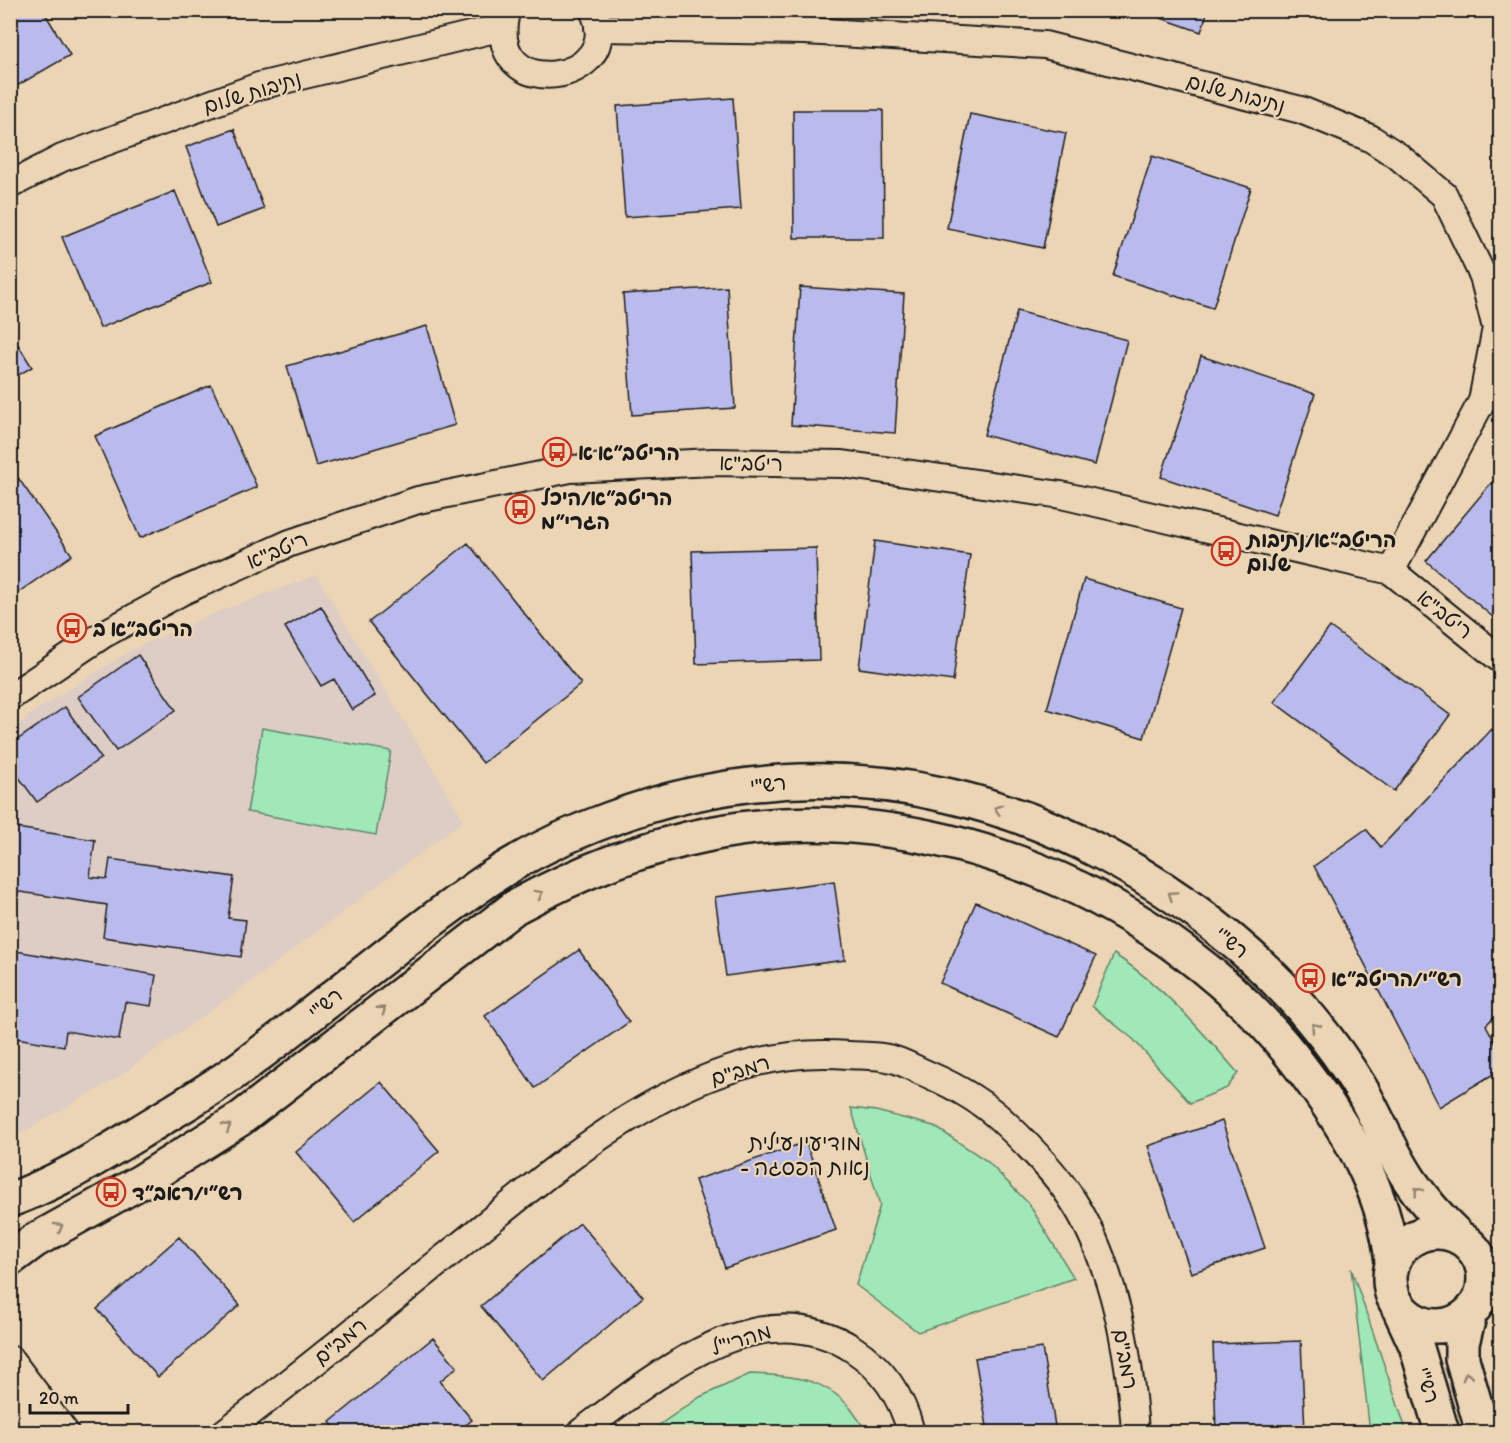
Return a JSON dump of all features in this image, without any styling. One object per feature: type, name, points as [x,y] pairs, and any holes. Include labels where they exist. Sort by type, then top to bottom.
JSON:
[{"type":"street","points":[[505,19],[504,43],[511,56],[522,67],[535,74],[550,77],[565,74],[578,67],[589,57],[596,43],[596,19]]},
{"type":"street","name":"נתיבות שלום","points":[[10,185],[62,158],[259,86],[505,19]]},
{"type":"street","name":"נתיבות שלום","points":[[596,19],[1045,45],[1301,110],[1370,138],[1398,156],[1444,195],[1483,276],[1496,328],[1482,401],[1391,571]]},
{"type":"street","name":"ריטב\"א","points":[[10,697],[104,633],[181,592],[290,543],[418,500],[570,470],[713,462],[842,464],[1061,495],[1391,571],[1500,659]]},
{"type":"street","name":"רש\"י","points":[[10,1200],[69,1175],[232,1074],[446,909],[496,874],[537,851],[584,829],[640,808],[689,795],[798,780],[852,780],[960,798],[1027,818],[1095,849],[1151,881],[1201,916],[1250,956],[1328,1043],[1359,1086],[1411,1183],[1457,1235]]},
{"type":"street","name":"רש\"י","points":[[10,1259],[34,1240],[142,1181],[240,1119],[515,908],[557,884],[656,846],[701,836],[764,827],[810,826],[858,827],[978,849],[1066,881],[1114,906],[1169,942],[1251,1007],[1284,1044],[1319,1091],[1366,1169],[1389,1230],[1392,1262]]},
{"type":"street","name":"רמב\"ם","points":[[226,1432],[569,1158],[643,1109],[757,1060],[825,1053],[890,1058],[948,1083],[996,1114],[1028,1145],[1071,1196],[1098,1250],[1117,1307],[1131,1378],[1135,1432]]},
{"type":"street","points":[[1442,1231],[1457,1235],[1470,1244],[1492,1268],[1479,1301],[1470,1313],[1457,1322],[1441,1326],[1424,1325],[1410,1318],[1398,1306],[1391,1292],[1392,1262],[1400,1248],[1412,1238],[1426,1232],[1442,1231]]},
{"type":"street","name":"רש\"י","points":[[1398,1306],[1416,1346],[1442,1432]]},
{"type":"street","name":"רש\"י","points":[[1470,1313],[1462,1343],[1461,1359],[1483,1432]]},
{"type":"street","name":"מהרי\"ל","points":[[581,1432],[681,1360],[725,1341],[771,1328],[803,1328],[836,1338],[868,1359],[889,1381],[906,1412],[911,1432]]},
{"type":"street","points":[[10,1359],[65,1432]]},
{"type":"street","points":[[10,1400],[33,1432]]},
{"type":"shaded area","points":[[316,575],[464,820],[248,984],[112,1081],[11,1139],[11,731],[38,709],[131,650],[212,614]]},
{"type":"green space","points":[[262,728],[391,751],[376,835],[247,812]]},
{"type":"green space","points":[[1114,954],[1165,994],[1238,1073],[1227,1088],[1190,1103],[1133,1039],[1092,1006]]},
{"type":"green space","points":[[851,1108],[876,1111],[934,1126],[987,1161],[1029,1204],[1074,1278],[918,1332],[856,1285],[880,1205]]},
{"type":"green space","points":[[1351,1268],[1407,1432],[1370,1432]]},
{"type":"green space","points":[[750,1374],[792,1377],[830,1390],[851,1409],[866,1432],[649,1432],[700,1397]]},
{"type":"building","points":[[10,10],[43,10],[70,55],[10,90]]},
{"type":"building","points":[[1138,10],[1208,10],[1201,32]]},
{"type":"building","points":[[733,98],[741,209],[625,217],[617,106]]},
{"type":"building","points":[[793,110],[883,110],[884,238],[794,238]]},
{"type":"building","points":[[970,114],[1066,133],[1043,248],[947,228]]},
{"type":"building","points":[[234,129],[264,209],[216,227],[186,147]]},
{"type":"building","points":[[1152,156],[1251,188],[1213,308],[1113,276]]},
{"type":"building","points":[[175,191],[212,282],[100,328],[62,237]]},
{"type":"building","points":[[727,287],[735,408],[632,415],[623,294]]},
{"type":"building","points":[[800,287],[904,294],[895,433],[791,425]]},
{"type":"building","points":[[1017,311],[1127,340],[1095,465],[984,435]]},
{"type":"building","points":[[427,326],[455,425],[316,466],[287,366]]},
{"type":"building","points":[[10,332],[32,367],[10,380]]},
{"type":"building","points":[[1201,356],[1315,394],[1275,515],[1161,477]]},
{"type":"building","points":[[211,385],[257,487],[140,538],[95,436]]},
{"type":"building","points":[[14,472],[72,555],[10,598],[10,474]]},
{"type":"building","points":[[1492,482],[1500,489],[1500,623],[1426,561]]},
{"type":"building","points":[[875,541],[970,555],[953,681],[859,668]]},
{"type":"building","points":[[468,543],[581,684],[483,763],[369,622]]},
{"type":"building","points":[[816,548],[819,660],[696,664],[692,551]]},
{"type":"building","points":[[1084,579],[1181,608],[1144,738],[1047,709]]},
{"type":"building","points":[[321,606],[375,696],[352,710],[334,679],[321,686],[285,627]]},
{"type":"building","points":[[1330,627],[1450,715],[1394,791],[1274,702]]},
{"type":"building","points":[[138,655],[176,710],[116,751],[78,697]]},
{"type":"building","points":[[65,707],[101,758],[37,802],[10,765],[10,745]]},
{"type":"building","points":[[1492,729],[1500,737],[1500,1011],[1486,1025],[1500,1052],[1500,1070],[1439,1107],[1314,866],[1366,829],[1381,847]]},
{"type":"building","points":[[10,827],[95,840],[90,877],[107,879],[110,859],[234,877],[228,918],[246,920],[241,957],[103,937],[107,905],[14,891],[10,914]]},
{"type":"building","points":[[834,881],[845,960],[726,976],[715,897]]},
{"type":"building","points":[[976,902],[1096,956],[1059,1037],[940,983]]},
{"type":"building","points":[[10,950],[156,975],[151,1006],[125,1002],[119,1040],[66,1031],[64,1046],[10,1037]]},
{"type":"building","points":[[579,950],[629,1022],[535,1088],[485,1016]]},
{"type":"building","points":[[381,1082],[439,1151],[354,1222],[296,1152]]},
{"type":"building","points":[[1222,1121],[1265,1248],[1191,1273],[1148,1146]]},
{"type":"building","points":[[806,1142],[836,1230],[725,1268],[695,1180]]},
{"type":"building","points":[[580,1223],[643,1297],[543,1381],[481,1306]]},
{"type":"building","points":[[179,1237],[240,1305],[158,1377],[97,1309]]},
{"type":"building","points":[[433,1338],[457,1367],[440,1381],[472,1420],[457,1432],[338,1432],[330,1422]]},
{"type":"building","points":[[1301,1341],[1305,1432],[1216,1432],[1213,1344]]},
{"type":"building","points":[[1042,1348],[1056,1432],[988,1432],[975,1358]]},
{"type":"place","name":"הריטב״א א","points":[[557,452]]},
{"type":"place","name":"הריטב״א/היכל הגרי״מ","points":[[520,509]]},
{"type":"place","name":"הריטב״א/נתיבות שלום","points":[[1226,551]]},
{"type":"place","name":"הריטב״א ב","points":[[72,628]]},
{"type":"place","name":"רש״י/הריטב״א","points":[[1310,978]]},
{"type":"place","name":"רש״י/ראב״ד","points":[[111,1192]]},
{"type":"district","name":"מודיעין עילית - נאות הפסגה","points":[[805,1154]]}]
